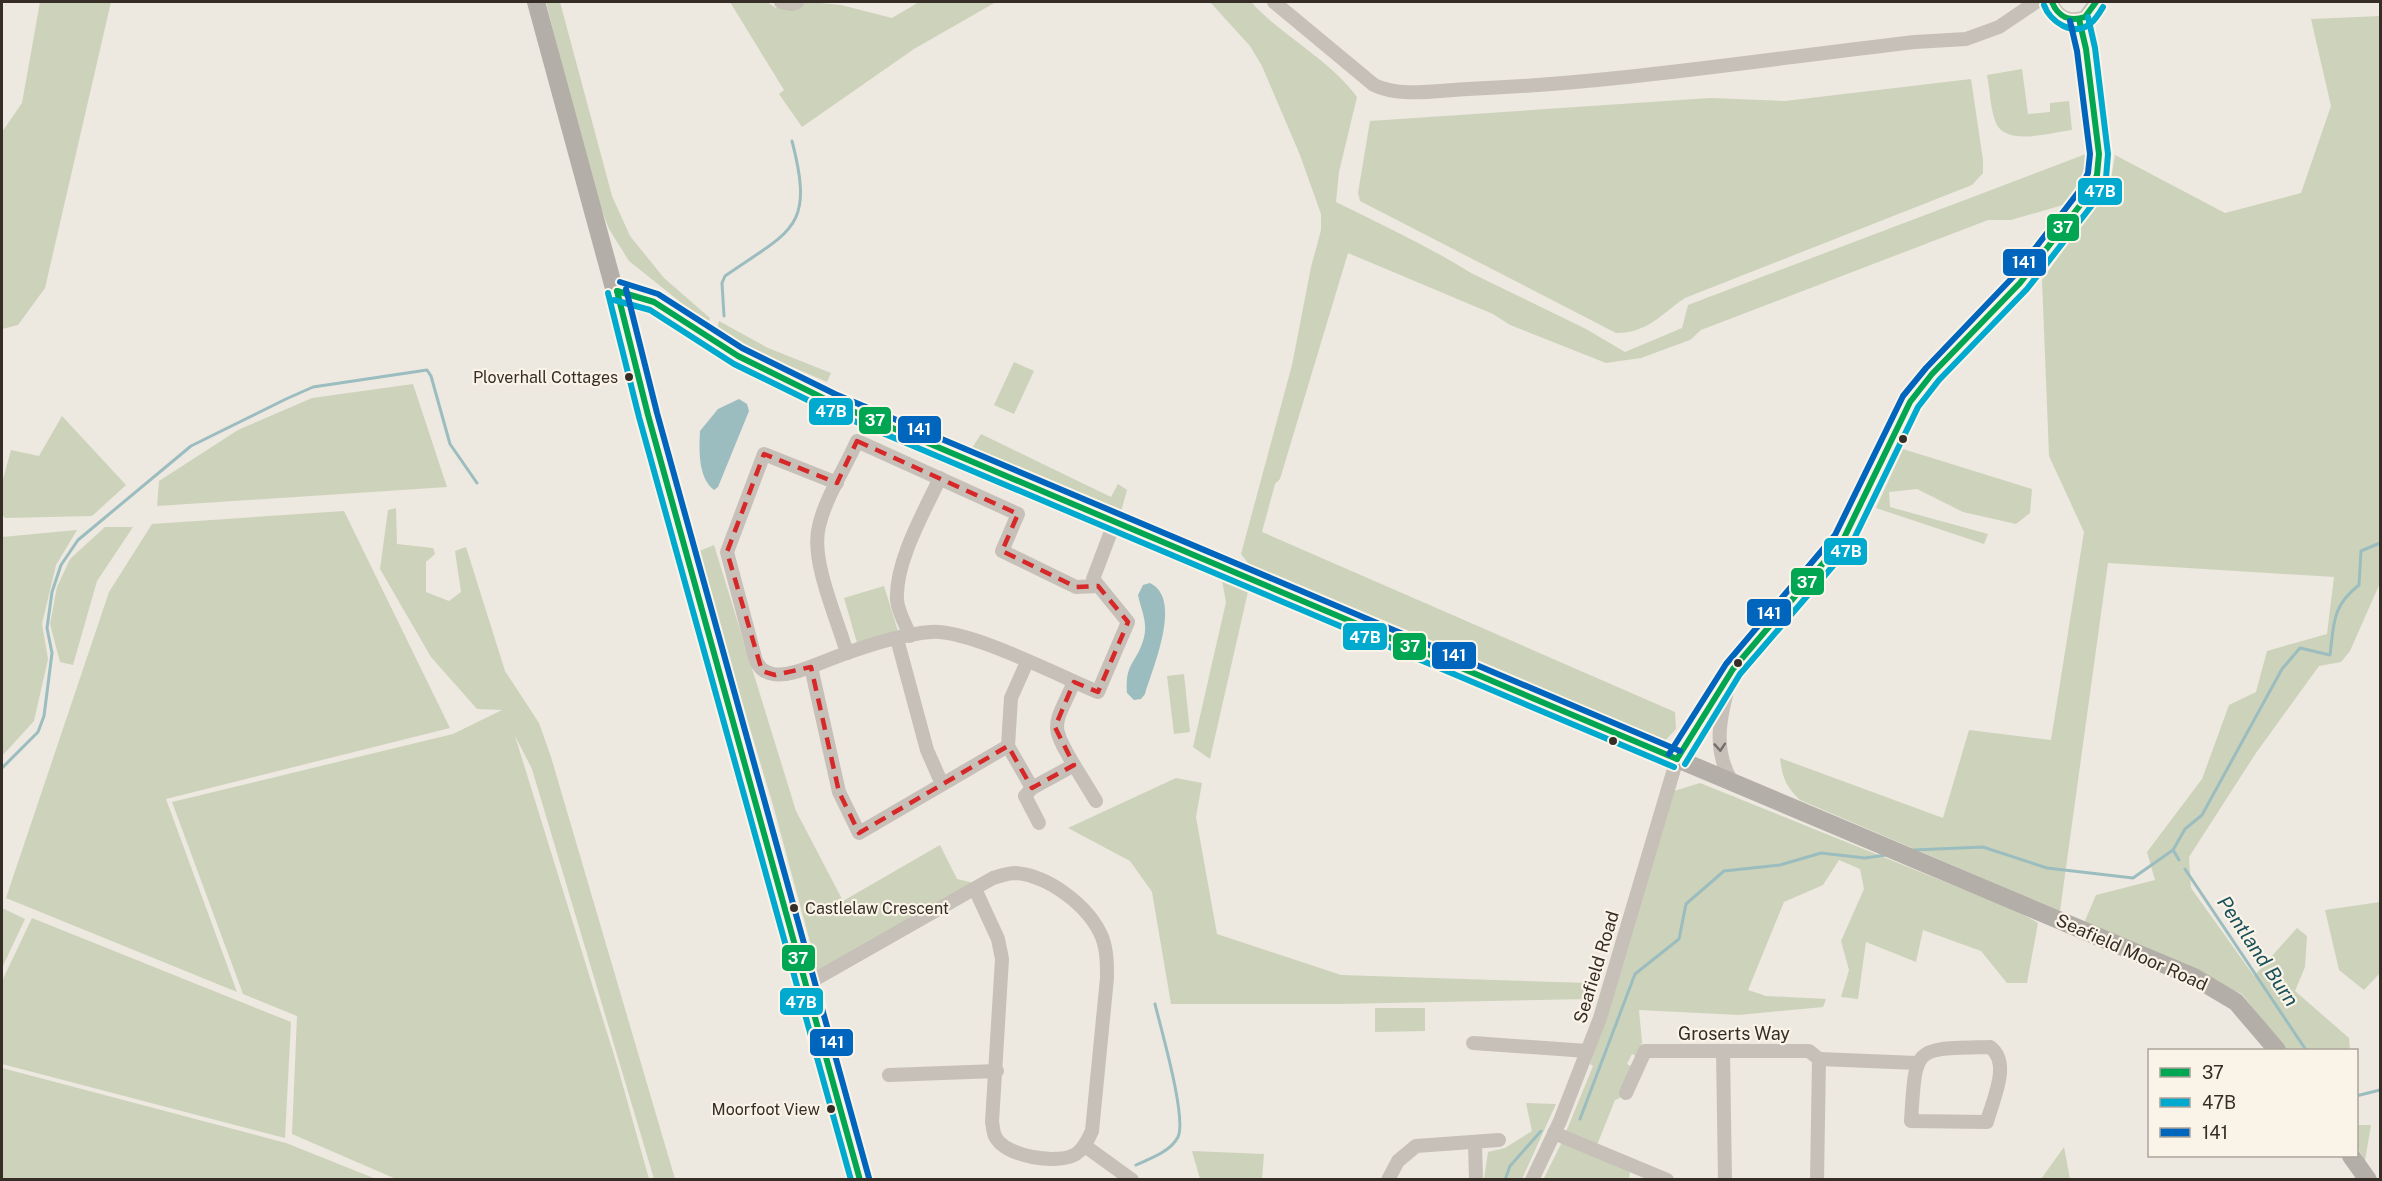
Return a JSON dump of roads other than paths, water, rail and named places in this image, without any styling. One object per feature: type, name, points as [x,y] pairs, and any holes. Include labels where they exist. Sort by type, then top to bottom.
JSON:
[{"type":"main road","points":[[536,2],[617,291],[648,415],[788,927],[860,1179]]},
{"type":"main road","name":"Seafield Moor Road","points":[[617,291],[654,302],[738,356],[831,402],[2194,977],[2236,1002],[2276,1049]]},
{"type":"main road","points":[[2352,1157],[2368,1179]]},
{"type":"street","points":[[781,2],[791,4],[797,2]]},
{"type":"street","points":[[1274,2],[1374,85],[1382,89],[1414,91],[1541,86],[1903,44],[1966,39],[1999,27],[2030,5],[2054,6],[2064,18],[2079,19],[2091,12],[2096,2]]},
{"type":"street","name":"Seafield Road","points":[[1532,1179],[1554,1133],[1587,1051],[1614,975],[1677,759],[1733,669],[1843,540],[1910,402],[1932,374],[2020,283],[2088,195],[2097,175],[2099,154],[2086,49],[2079,19]]},
{"type":"street","points":[[847,652],[819,561],[816,541],[819,525],[857,441],[1018,514],[1002,551],[1076,587],[1098,586]]},
{"type":"street","points":[[837,483],[764,454],[727,552],[756,661],[762,671],[775,675],[811,667],[847,652],[903,637],[933,632],[962,636],[1098,692],[1128,622],[1093,579],[1115,521]]},
{"type":"street","points":[[940,478],[914,532],[898,579],[897,602],[927,750],[942,784]]},
{"type":"street","points":[[1027,662],[1011,698],[1008,746],[1032,788]]},
{"type":"street","points":[[811,667],[839,792],[859,833],[1008,746]]},
{"type":"street","points":[[1732,782],[1722,765],[1719,737],[1723,704],[1733,669]]},
{"type":"street","points":[[1074,682],[1055,727],[1058,738],[1096,801]]},
{"type":"street","points":[[1039,824],[1024,796],[1032,788],[1074,765]]},
{"type":"street","points":[[805,985],[993,878],[1012,873],[1028,875],[1053,885],[1090,917],[1101,937],[1107,956],[1107,978],[1092,1131],[1085,1146],[1076,1154],[1062,1160],[1012,1152],[995,1137],[992,1122],[997,1071],[1002,958],[998,939],[975,889]]},
{"type":"street","points":[[1473,1043],[1587,1051]]},
{"type":"street","points":[[1990,1047],[1993,1049],[1999,1056],[2001,1069],[1987,1122],[1911,1121],[1917,1063],[1924,1055],[1936,1048],[1990,1047]]},
{"type":"street","name":"Groserts Way","points":[[1626,1093],[1645,1051],[1809,1051],[1819,1059],[1917,1063]]},
{"type":"street","points":[[1723,1051],[1725,1179]]},
{"type":"street","points":[[1817,1179],[1819,1059]]},
{"type":"street","points":[[889,1075],[997,1071]]},
{"type":"street","points":[[1554,1133],[1636,1174],[1667,1179]]},
{"type":"street","points":[[1388,1179],[1398,1161],[1416,1146],[1499,1140]]},
{"type":"street","points":[[1475,1143],[1476,1179]]},
{"type":"street","points":[[1085,1146],[1132,1179]]},
{"type":"water","points":[[739,399],[747,404],[749,411],[718,487],[714,490],[702,471],[700,431],[718,409]]},
{"type":"water","points":[[1150,583],[1160,591],[1164,603],[1163,634],[1145,694],[1141,699],[1134,700],[1127,693],[1129,670],[1145,635],[1144,617],[1138,595],[1143,585]]},
{"type":"waterway","points":[[724,316],[722,283],[725,276],[781,236],[792,224],[798,210],[801,193],[792,141]]},
{"type":"waterway","points":[[2,768],[38,732],[44,716],[52,653],[47,628],[52,592],[61,565],[78,540],[191,446],[313,387],[427,370],[431,376],[450,444],[477,483]]},
{"type":"waterway","points":[[1913,850],[1983,847],[2047,868],[2133,878],[2173,850],[2185,829],[2202,815],[2282,669],[2300,648],[2330,655],[2334,624],[2339,608],[2359,585],[2361,551],[2380,543]]},
{"type":"waterway","name":"Pentland Burn","points":[[2173,850],[2179,860]]},
{"type":"waterway","points":[[1580,1119],[1635,974],[1679,939],[1686,904],[1724,871],[1780,865],[1821,853],[1865,858],[1886,855]]},
{"type":"waterway","name":"Pentland Burn","points":[[2185,869],[2305,1049]]},
{"type":"waterway","points":[[1136,1165],[1170,1147],[1178,1137],[1180,1127],[1176,1093],[1155,1004]]},
{"type":"waterway","name":"Pentland Burn","points":[[2358,1096],[2380,1090]]},
{"type":"waterway","points":[[1505,1180],[1510,1166],[1541,1131]]},
{"type":"place","name":"Ploverhall Cottages","points":[[629,377]]},
{"type":"place","name":"Castlelaw Crescent","points":[[794,908]]},
{"type":"place","name":"Moorfoot View","points":[[831,1109]]}]
